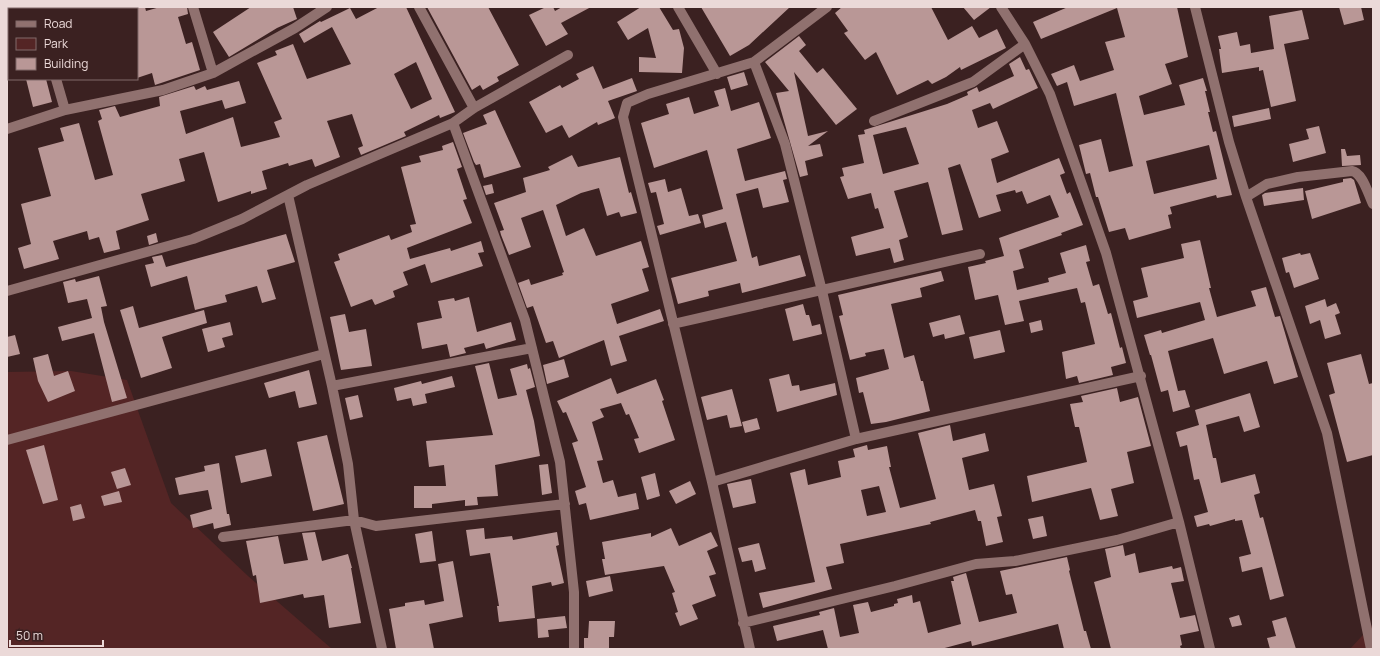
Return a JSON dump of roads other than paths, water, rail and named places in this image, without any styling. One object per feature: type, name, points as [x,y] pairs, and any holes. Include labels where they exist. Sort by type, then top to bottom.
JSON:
[{"type":"street","points":[[193,7],[213,73]]},
{"type":"street","points":[[7,129],[65,110],[163,90],[213,73],[295,28],[327,7]]},
{"type":"street","points":[[419,7],[474,108]]},
{"type":"street","points":[[678,7],[717,74]]},
{"type":"street","points":[[750,649],[712,482],[622,117],[627,103],[648,94],[754,62],[827,7]]},
{"type":"street","points":[[1000,7],[1025,44],[1050,94],[1106,253],[1141,376],[1210,649]]},
{"type":"street","points":[[1195,7],[1229,142],[1246,197],[1327,433],[1371,649]]},
{"type":"street","points":[[874,121],[973,82],[1025,44]]},
{"type":"street","points":[[7,291],[193,240],[242,219],[307,185],[453,123],[474,108],[568,55]]},
{"type":"street","points":[[754,62],[785,144],[822,291],[856,439]]},
{"type":"street","points":[[56,80],[65,110]]},
{"type":"street","points":[[453,123],[524,320],[560,462],[574,592],[574,649]]},
{"type":"street","points":[[1246,197],[1267,184],[1298,177],[1352,171],[1356,172],[1360,176],[1373,204]]},
{"type":"street","points":[[288,195],[332,386],[348,464],[354,520],[382,649]]},
{"type":"street","points":[[673,324],[980,254]]},
{"type":"street","points":[[332,386],[532,348]]},
{"type":"street","points":[[7,440],[324,354]]},
{"type":"street","points":[[712,482],[856,439],[1141,376]]},
{"type":"street","points":[[223,537],[354,520],[376,526],[565,504]]},
{"type":"street","points":[[743,623],[976,564],[1015,561],[1117,540],[1179,522]]}]
